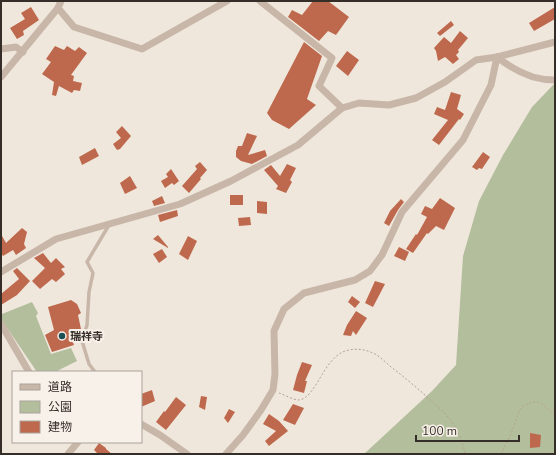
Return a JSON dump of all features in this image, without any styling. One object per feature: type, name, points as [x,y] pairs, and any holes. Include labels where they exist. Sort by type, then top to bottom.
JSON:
[{"type":"street","points":[[1,77],[23,52],[60,4],[74,27],[142,49],[227,1]]},
{"type":"street","points":[[260,1],[332,58],[319,86],[342,108]]},
{"type":"street","points":[[1,272],[56,239],[180,204],[231,181],[298,145],[342,108],[359,103],[389,104],[416,98],[445,82],[476,60],[497,57],[555,42]]},
{"type":"street","points":[[1,48],[16,47],[23,52]]},
{"type":"street","points":[[497,57],[507,64],[533,77],[555,80]]},
{"type":"street","points":[[226,454],[248,429],[273,390],[275,374],[274,331],[284,309],[304,292],[355,280],[370,271],[382,255],[402,212],[463,140],[491,85],[497,57]]},
{"type":"street","points":[[1,324],[28,371]]},
{"type":"street","points":[[142,425],[187,454]]},
{"type":"street","points":[[68,454],[77,443]]},
{"type":"lane","points":[[94,371],[89,364],[82,340],[87,324],[89,292],[93,273],[87,262],[109,224]]},
{"type":"path","points":[[273,390],[293,399],[302,399],[312,390],[332,360],[339,354],[347,350],[358,349],[368,351],[377,355],[402,375],[445,414],[457,431],[464,447],[465,454]]},
{"type":"path","points":[[500,454],[511,434],[519,411],[523,406],[537,402],[555,414]]},
{"type":"green space","points":[[555,84],[555,454],[364,454],[432,391],[456,365],[463,256],[479,201],[503,155],[532,107]]},
{"type":"green space","points":[[32,302],[38,313],[36,316],[51,354],[71,348],[77,361],[57,371],[36,371],[1,319],[2,314]]},
{"type":"building","points":[[313,1],[328,1],[349,17],[336,35],[328,31],[319,41],[288,17],[292,10],[302,15]]},
{"type":"building","points":[[31,7],[39,20],[23,31],[24,35],[17,39],[10,28],[25,19],[21,13]]},
{"type":"building","points":[[555,7],[555,19],[534,31],[529,23]]},
{"type":"building","points":[[451,21],[454,25],[440,36],[437,33]]},
{"type":"building","points":[[460,31],[468,38],[458,50],[459,52],[456,55],[459,59],[453,64],[445,57],[438,61],[434,48],[444,37],[451,43]]},
{"type":"building","points":[[304,42],[322,56],[307,99],[316,105],[289,129],[272,120],[267,113]]},
{"type":"building","points":[[55,46],[64,50],[67,46],[75,51],[79,47],[87,53],[71,75],[74,76],[73,81],[82,83],[80,91],[74,90],[72,93],[59,86],[56,96],[52,95],[54,82],[42,74],[51,62],[46,59]]},
{"type":"building","points":[[347,51],[359,60],[348,76],[336,66]]},
{"type":"building","points":[[451,92],[461,95],[457,109],[464,114],[439,145],[432,140],[448,120],[434,114],[437,107],[445,110]]},
{"type":"building","points":[[122,126],[131,136],[120,149],[117,150],[113,144],[121,138],[116,132]]},
{"type":"building","points":[[247,133],[257,136],[248,155],[265,150],[267,156],[252,164],[241,161],[236,157],[238,146],[242,146]]},
{"type":"building","points":[[95,148],[99,156],[82,165],[79,157]]},
{"type":"building","points":[[483,152],[490,157],[482,169],[479,168],[477,170],[472,167]]},
{"type":"building","points":[[200,162],[207,170],[189,193],[182,186],[197,169],[195,166]]},
{"type":"building","points":[[287,164],[296,168],[290,180],[292,182],[286,193],[276,189],[278,186],[264,170],[271,165],[280,176]]},
{"type":"building","points":[[171,169],[179,181],[174,185],[172,183],[165,188],[161,181],[168,177],[166,174]]},
{"type":"building","points":[[130,176],[137,188],[125,194],[120,183]]},
{"type":"building","points":[[230,195],[243,195],[243,205],[230,205]]},
{"type":"building","points":[[162,196],[165,203],[154,206],[152,201]]},
{"type":"building","points":[[440,198],[455,208],[444,230],[436,226],[428,234],[427,233],[413,253],[406,249],[416,234],[417,235],[427,217],[421,214],[425,206],[432,209]]},
{"type":"building","points":[[401,199],[404,202],[389,226],[384,223],[390,211]]},
{"type":"building","points":[[257,201],[267,202],[267,214],[257,213]]},
{"type":"building","points":[[177,210],[178,216],[160,222],[158,215]]},
{"type":"building","points":[[250,217],[251,225],[239,226],[238,218]]},
{"type":"building","points":[[22,228],[27,232],[24,244],[26,248],[16,255],[13,250],[3,256],[1,253],[1,234],[6,243]]},
{"type":"building","points":[[158,235],[168,247],[168,248],[153,239]]},
{"type":"building","points":[[188,236],[197,241],[188,260],[179,254]]},
{"type":"building","points":[[399,247],[409,252],[405,261],[394,256]]},
{"type":"building","points":[[162,249],[167,257],[159,263],[153,254]]},
{"type":"building","points":[[43,253],[51,263],[56,258],[65,267],[61,269],[65,274],[56,282],[52,279],[40,289],[32,281],[45,268],[34,258]]},
{"type":"building","points":[[17,268],[30,281],[17,295],[1,305],[1,294],[19,279],[13,271]]},
{"type":"building","points":[[375,281],[385,284],[373,307],[365,303]]},
{"type":"building","points":[[352,296],[360,302],[355,308],[348,302]]},
{"type":"building","points":[[71,300],[77,304],[81,313],[78,315],[81,329],[70,332],[74,345],[52,352],[45,335],[54,330],[48,307]]},
{"type":"building","points":[[356,311],[367,318],[356,335],[353,331],[351,336],[343,335],[347,325]]},
{"type":"building","points":[[302,362],[312,365],[305,381],[307,381],[304,393],[293,390]]},
{"type":"building","points":[[152,390],[155,401],[142,407],[142,394]]},
{"type":"building","points":[[201,396],[207,397],[205,410],[199,407]]},
{"type":"building","points":[[176,397],[186,405],[166,430],[156,422]]},
{"type":"building","points":[[293,404],[304,408],[295,425],[283,420]]},
{"type":"building","points":[[229,409],[235,412],[228,423],[224,418]]},
{"type":"building","points":[[269,414],[279,421],[288,431],[269,446],[265,441],[276,431],[263,424]]},
{"type":"building","points":[[530,433],[541,435],[540,447],[530,448]]},
{"type":"building","points":[[99,443],[112,454],[98,454],[94,450]]},
{"type":"place","name":"瑞祥寺","points":[[62,336]]}]
